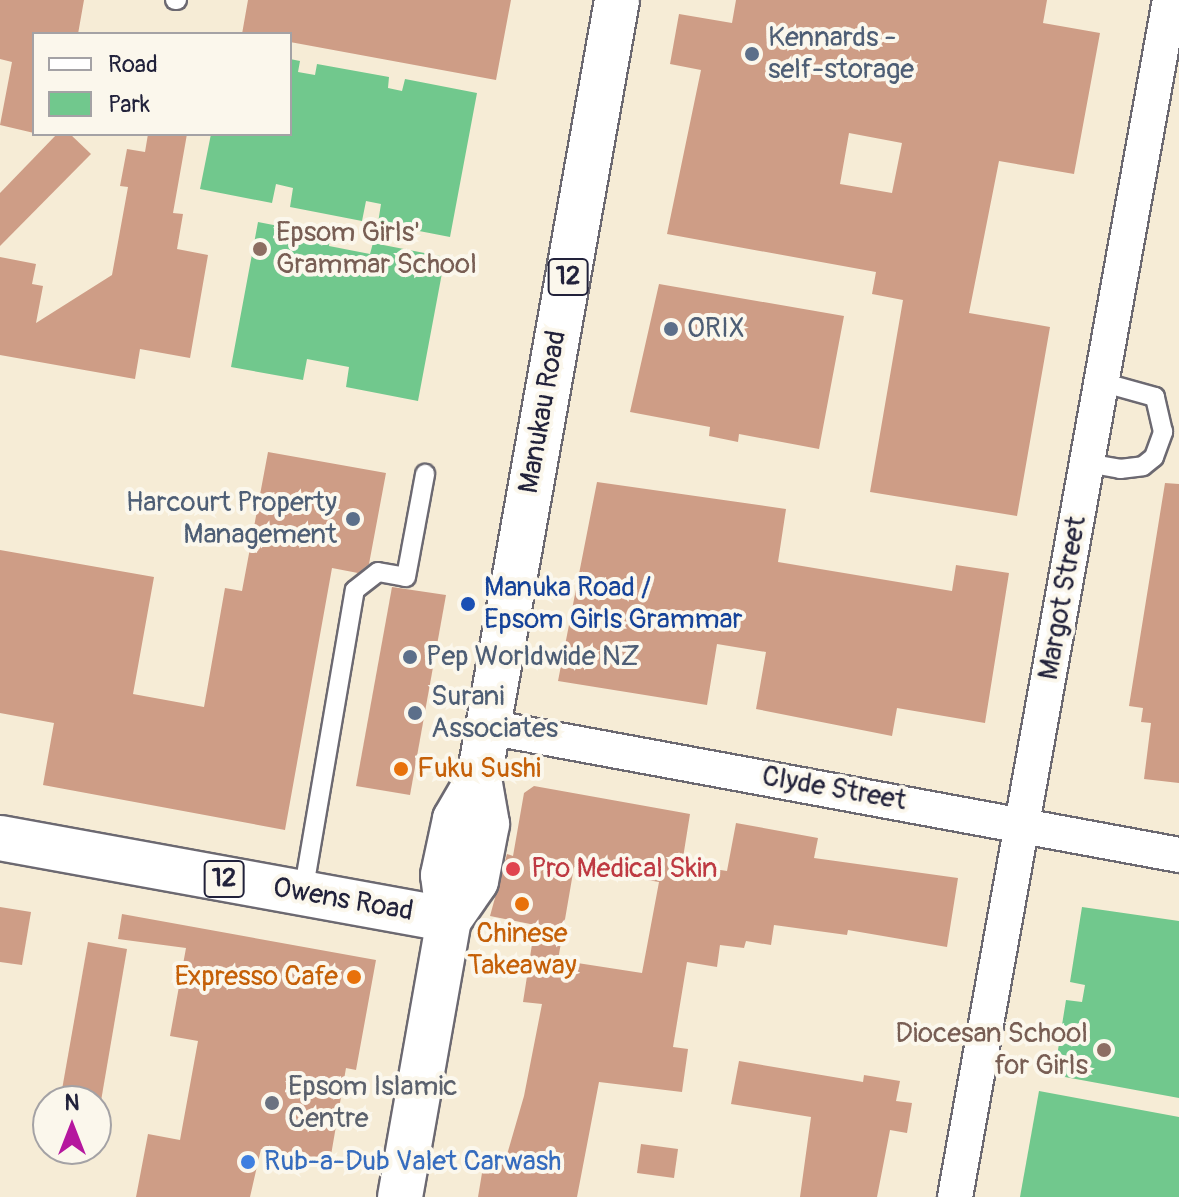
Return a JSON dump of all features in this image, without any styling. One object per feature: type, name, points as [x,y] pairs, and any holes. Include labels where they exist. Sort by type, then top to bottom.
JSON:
[{"type":"main road","name":"Manukau Road","points":[[400,1197],[449,920],[476,881],[487,824],[479,778],[617,0]]},
{"type":"main road","name":"Owens Road","points":[[0,838],[449,920]]},
{"type":"street","name":"Margot Street","points":[[955,1197],[1170,0]]},
{"type":"street","name":"Clyde Street","points":[[488,727],[1179,855]]},
{"type":"lane","points":[[1087,463],[1120,469],[1143,466],[1154,457],[1163,432],[1155,397],[1101,382]]},
{"type":"lane","points":[[303,893],[355,590],[378,572],[406,577],[425,474]]},
{"type":"green space","points":[[292,59],[300,61],[298,72],[315,75],[317,64],[389,77],[388,88],[402,91],[405,79],[477,93],[450,237],[378,223],[381,204],[366,201],[362,221],[290,207],[293,188],[276,184],[272,203],[200,189],[211,136],[292,136]]},
{"type":"green space","points":[[258,222],[330,236],[329,246],[370,254],[373,243],[445,257],[418,401],[346,387],[349,367],[307,359],[303,380],[231,367]]},
{"type":"green space","points":[[1082,907],[1179,921],[1179,1098],[1054,1075],[1066,1000],[1082,1002],[1085,985],[1070,982]]},
{"type":"green space","points":[[1039,1091],[1179,1117],[1179,1197],[1020,1197]]},
{"type":"building","points":[[0,0],[84,0],[78,32],[32,32],[32,133],[0,125],[12,62],[0,59]]},
{"type":"building","points":[[248,0],[511,0],[496,80],[292,42],[292,32],[242,32]]},
{"type":"building","points":[[736,0],[1047,0],[1043,23],[1100,33],[1074,174],[999,161],[969,313],[1050,327],[1017,516],[870,492],[903,300],[872,294],[876,272],[667,234],[701,70],[670,64],[679,14],[732,23]],"holes":[[[849,133],[902,143],[892,193],[840,184]]]},
{"type":"building","points":[[55,136],[72,136],[91,154],[0,246],[0,193]]},
{"type":"building","points":[[148,136],[187,136],[173,213],[183,214],[177,249],[208,255],[190,358],[140,349],[135,379],[0,355],[0,257],[36,264],[32,284],[43,286],[36,323],[112,275],[128,187],[120,186],[127,149],[145,152]]},
{"type":"building","points":[[659,284],[844,316],[819,449],[739,434],[738,442],[709,436],[710,427],[630,412]]},
{"type":"building","points":[[268,452],[386,473],[369,564],[358,573],[332,568],[285,830],[43,785],[54,723],[0,713],[0,550],[154,577],[133,694],[204,707],[225,588],[242,591]]},
{"type":"building","points":[[597,482],[786,509],[778,562],[952,591],[956,565],[1009,573],[985,723],[897,708],[892,736],[756,709],[766,652],[717,644],[707,705],[558,681]]},
{"type":"building","points":[[1165,483],[1179,484],[1179,783],[1144,779],[1151,723],[1141,722],[1143,708],[1129,706]]},
{"type":"building","points":[[392,587],[446,595],[410,795],[356,786]]},
{"type":"building","points":[[534,786],[690,814],[682,864],[727,871],[736,823],[818,838],[814,858],[958,878],[947,947],[848,930],[847,935],[774,925],[771,945],[746,941],[744,948],[720,945],[717,967],[687,962],[673,1047],[688,1049],[682,1092],[599,1082],[577,1197],[478,1197],[484,1161],[504,1165],[524,1096],[542,1004],[523,1002],[535,925],[490,916],[507,854],[513,856],[524,793]],"holes":[[[574,867],[659,882],[642,973],[558,960]]]},
{"type":"building","points":[[0,907],[31,912],[22,965],[0,962]]},
{"type":"building","points":[[122,914],[376,960],[356,1070],[346,1068],[330,1161],[261,1149],[250,1197],[136,1197],[148,1134],[180,1140],[198,1041],[170,1036],[186,948],[118,939]]},
{"type":"building","points":[[88,942],[127,949],[104,1085],[63,1085]]},
{"type":"building","points":[[739,1061],[863,1082],[864,1075],[900,1081],[896,1101],[912,1103],[907,1133],[890,1130],[877,1197],[800,1197],[811,1117],[731,1104]]},
{"type":"building","points":[[641,1144],[678,1149],[674,1178],[637,1173]]},
{"type":"place","name":"Kennards - self-storage","points":[[752,54]]},
{"type":"place","name":"Epsom Girls' Grammar School","points":[[260,249]]},
{"type":"place","name":"ORIX","points":[[671,329]]},
{"type":"place","name":"Harcourt Property Management","points":[[353,519]]},
{"type":"place","name":"Manuka Road / Epsom Girls Grammar","points":[[468,604]]},
{"type":"place","name":"Pep Worldwide NZ","points":[[410,657]]},
{"type":"place","name":"Surani Associates","points":[[415,713]]},
{"type":"place","name":"Fuku Sushi","points":[[401,769]]},
{"type":"place","name":"Pro Medical Skin","points":[[513,869]]},
{"type":"place","name":"Chinese Takeaway","points":[[522,904]]},
{"type":"place","name":"Expresso Cafe","points":[[354,977]]},
{"type":"place","name":"Diocesan School for Girls","points":[[1104,1050]]},
{"type":"place","name":"Epsom Islamic Centre","points":[[272,1103]]},
{"type":"place","name":"Rub-a-Dub Valet Carwash","points":[[248,1162]]}]
